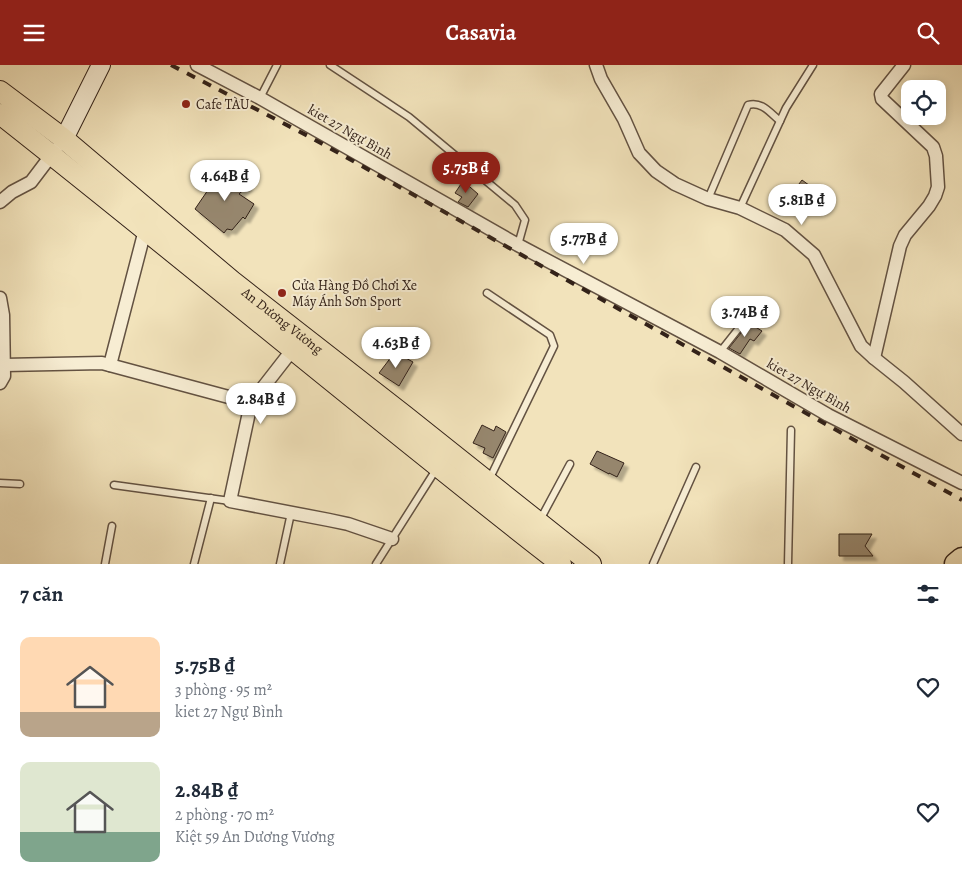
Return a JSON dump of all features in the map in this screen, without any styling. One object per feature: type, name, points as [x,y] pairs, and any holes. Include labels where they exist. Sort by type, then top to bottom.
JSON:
[{"type":"highway","points":[[956,564],[962,559]]},
{"type":"main road","name":"An Dương Vương","points":[[0,91],[145,230],[292,349],[356,389],[488,483],[591,564]]},
{"type":"main road","name":"An Dương Vương","points":[[0,114],[58,147],[232,281],[356,389],[438,467],[561,564]]},
{"type":"street","points":[[0,202],[12,192],[31,181],[58,147],[101,65]]},
{"type":"street","name":"kiet 27 Ngự Bình","points":[[197,65],[518,245],[720,352],[828,415],[962,483]]},
{"type":"street","points":[[596,65],[601,79],[624,119],[639,153],[656,171],[675,184],[708,199],[740,208],[785,230],[814,255],[860,346],[962,435]]},
{"type":"street","points":[[874,358],[900,246],[905,235],[929,206],[938,187],[936,156],[933,147],[882,99],[881,94],[904,65]]},
{"type":"street","points":[[110,365],[145,230]]},
{"type":"street","points":[[0,298],[3,315],[4,365],[4,376],[0,383]]},
{"type":"street","points":[[292,349],[251,403],[230,501],[348,525],[392,539]]},
{"type":"street","points":[[4,365],[102,363],[251,403]]},
{"type":"lane","points":[[260,99],[277,65]]},
{"type":"lane","points":[[330,65],[409,117],[516,205],[525,220],[518,245]]},
{"type":"lane","points":[[740,208],[786,108],[813,65]]},
{"type":"lane","points":[[708,199],[748,105],[754,103],[760,105],[780,121]]},
{"type":"lane","points":[[487,293],[550,335],[554,346],[488,483]]},
{"type":"lane","points":[[720,352],[758,304]]},
{"type":"lane","points":[[788,564],[791,430]]},
{"type":"lane","points":[[539,523],[570,464]]},
{"type":"lane","points":[[376,564],[438,467]]},
{"type":"lane","points":[[653,564],[696,467]]},
{"type":"lane","points":[[0,483],[20,484]]},
{"type":"lane","points":[[114,485],[230,501]]},
{"type":"lane","points":[[194,564],[211,498]]},
{"type":"lane","points":[[280,564],[292,513]]},
{"type":"lane","points":[[105,564],[112,526]]},
{"type":"building","points":[[223,168],[248,186],[239,194],[254,204],[245,219],[243,217],[232,230],[227,229],[224,233],[195,209]]},
{"type":"building","points":[[802,180],[817,191],[800,211],[786,201]]},
{"type":"building","points":[[463,181],[478,194],[468,207],[458,202],[462,197],[455,193]]},
{"type":"building","points":[[749,323],[762,331],[754,341],[750,339],[740,354],[729,348]]},
{"type":"building","points":[[395,352],[413,362],[399,386],[379,373]]},
{"type":"building","points":[[482,425],[494,431],[496,426],[506,432],[493,458],[483,453],[485,448],[473,443]]},
{"type":"building","points":[[597,451],[624,463],[617,477],[590,464]]},
{"type":"building","points":[[839,534],[872,534],[865,546],[873,556],[839,556]]},
{"type":"railway","points":[[171,65],[308,136],[962,500]]},
{"type":"place","name":"Cafe TÀU","points":[[186,104]]},
{"type":"place","name":"Cửa Hàng Đồ Chơi Xe Máy Ánh Sơn Sport","points":[[282,293]]}]
